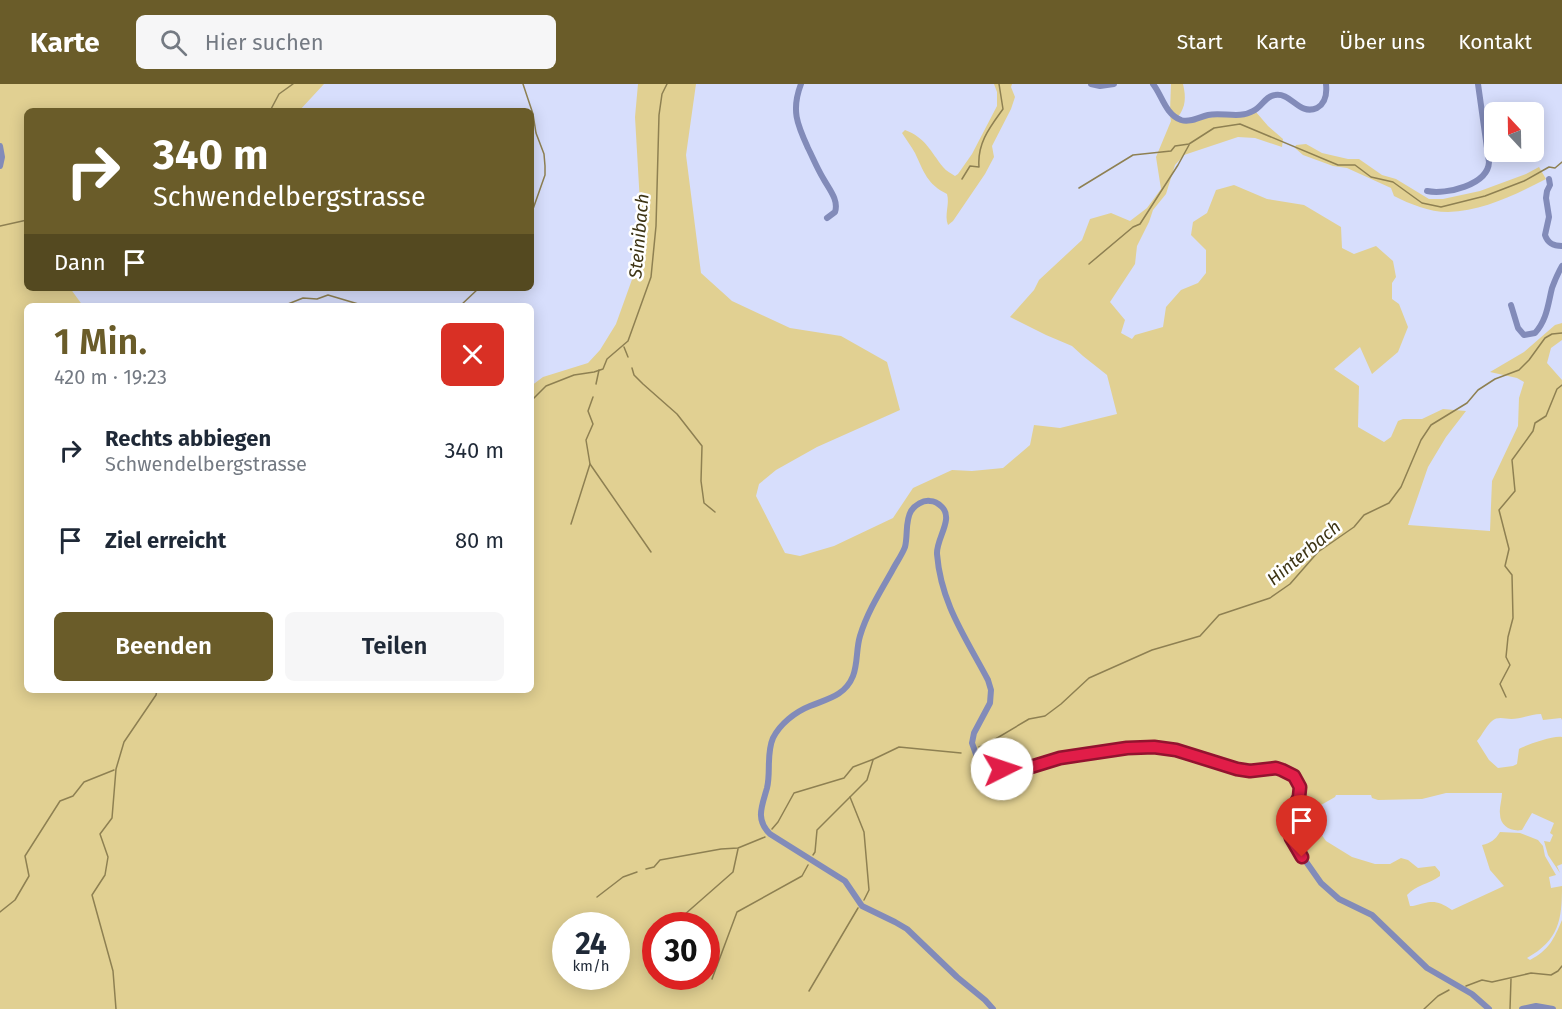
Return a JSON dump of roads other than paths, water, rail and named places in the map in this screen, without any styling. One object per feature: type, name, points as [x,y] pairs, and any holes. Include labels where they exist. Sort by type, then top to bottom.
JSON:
[{"type":"street","points":[[801,84],[796,105],[798,126],[836,203],[835,212],[827,218]]},
{"type":"street","points":[[1091,84],[1100,86],[1114,84]]},
{"type":"street","points":[[1152,84],[1172,114],[1187,121],[1211,115],[1249,113],[1276,94],[1285,96],[1302,108],[1313,109],[1324,101],[1326,84]]},
{"type":"street","points":[[1427,192],[1447,192],[1468,185],[1482,178],[1488,170],[1489,162],[1478,84]]},
{"type":"street","points":[[0,146],[2,157],[0,166]]},
{"type":"street","points":[[1549,179],[1550,185],[1546,198],[1549,218],[1545,235],[1550,243],[1562,246]]},
{"type":"street","points":[[1511,305],[1520,331],[1524,335],[1535,333],[1547,313],[1552,291],[1562,266]]},
{"type":"street","points":[[993,1009],[907,929],[862,906],[845,881],[770,834],[765,828],[760,812],[768,783],[769,751],[773,739],[792,716],[846,689],[857,663],[860,637],[866,620],[904,548],[911,511],[916,505],[927,501],[944,508],[947,515],[937,552],[944,594],[991,690],[990,703],[973,738],[973,750],[979,760],[992,768],[1021,770],[1060,758],[1127,748],[1154,747],[1176,750],[1237,769],[1250,771],[1276,768],[1289,773],[1297,780],[1300,791],[1289,820],[1289,832],[1313,874],[1333,894],[1379,920],[1426,968],[1472,994],[1489,1009]]},
{"type":"street","points":[[1522,1009],[1536,1006],[1553,1009]]},
{"type":"waterway","points":[[272,108],[279,94],[293,84]]},
{"type":"waterway","points":[[523,84],[531,108]]},
{"type":"waterway","name":"Steinibach","points":[[534,398],[546,386],[574,375],[603,369],[607,359],[628,341],[651,277],[656,226],[659,115],[662,94],[667,84]]},
{"type":"waterway","points":[[962,179],[970,166],[979,167],[982,143],[1003,109],[999,84]]},
{"type":"waterway","points":[[534,120],[544,154],[545,166],[545,175],[534,206]]},
{"type":"waterway","points":[[1079,188],[1133,155],[1171,151],[1175,146],[1189,144],[1214,128],[1240,124],[1338,165],[1355,165],[1371,177],[1393,182],[1422,203],[1441,207],[1485,196],[1524,181],[1549,167],[1555,168],[1562,162]]},
{"type":"waterway","points":[[1089,264],[1133,227],[1140,224],[1189,145]]},
{"type":"waterway","points":[[0,226],[24,221]]},
{"type":"waterway","points":[[463,303],[476,291]]},
{"type":"waterway","points":[[290,303],[303,298],[317,299],[328,295],[355,303]]},
{"type":"waterway","name":"Hinterbach","points":[[979,747],[1029,719],[1045,716],[1089,678],[1152,650],[1200,636],[1219,615],[1270,598],[1290,584],[1318,552],[1354,527],[1364,515],[1389,503],[1401,487],[1421,440],[1431,425],[1467,403],[1478,390],[1495,379],[1519,370],[1545,338],[1552,334],[1562,333]]},
{"type":"waterway","points":[[624,347],[628,357]]},
{"type":"waterway","points":[[632,368],[634,375],[677,414],[702,446],[701,481],[704,503],[715,512]]},
{"type":"waterway","points":[[596,384],[599,370]]},
{"type":"waterway","points":[[1506,697],[1500,684],[1510,665],[1506,657],[1513,618],[1512,575],[1505,566],[1509,549],[1499,510],[1515,491],[1512,460],[1533,431],[1535,423],[1546,416],[1557,389],[1562,385]]},
{"type":"waterway","points":[[571,524],[590,464],[586,440],[593,424],[588,411],[593,397]]},
{"type":"waterway","points":[[590,464],[651,552]]},
{"type":"waterway","name":"Steinibach","points":[[116,1009],[113,971],[92,895],[105,875],[108,857],[100,834],[112,818],[116,769],[124,742],[156,693]]},
{"type":"waterway","points":[[772,829],[794,793],[844,778],[853,767],[899,747],[961,753]]},
{"type":"waterway","points":[[813,855],[817,830],[867,780],[873,760]]},
{"type":"waterway","points":[[0,912],[15,900],[29,876],[25,856],[60,801],[73,796],[84,782],[114,770]]},
{"type":"waterway","points":[[850,797],[864,832],[869,890],[864,900]]},
{"type":"waterway","points":[[646,869],[654,867],[660,860],[738,848],[765,837]]},
{"type":"waterway","points":[[687,912],[733,872],[738,849]]},
{"type":"waterway","points":[[720,958],[737,912],[802,876],[808,865]]},
{"type":"waterway","points":[[597,897],[623,877],[637,872]]},
{"type":"waterway","points":[[809,991],[858,908]]},
{"type":"waterway","points":[[1466,986],[1482,980],[1492,982],[1531,973],[1551,975],[1562,966]]},
{"type":"waterway","points":[[1510,1009],[1511,979]]},
{"type":"waterway","points":[[1424,1009],[1438,996],[1449,990]]}]
